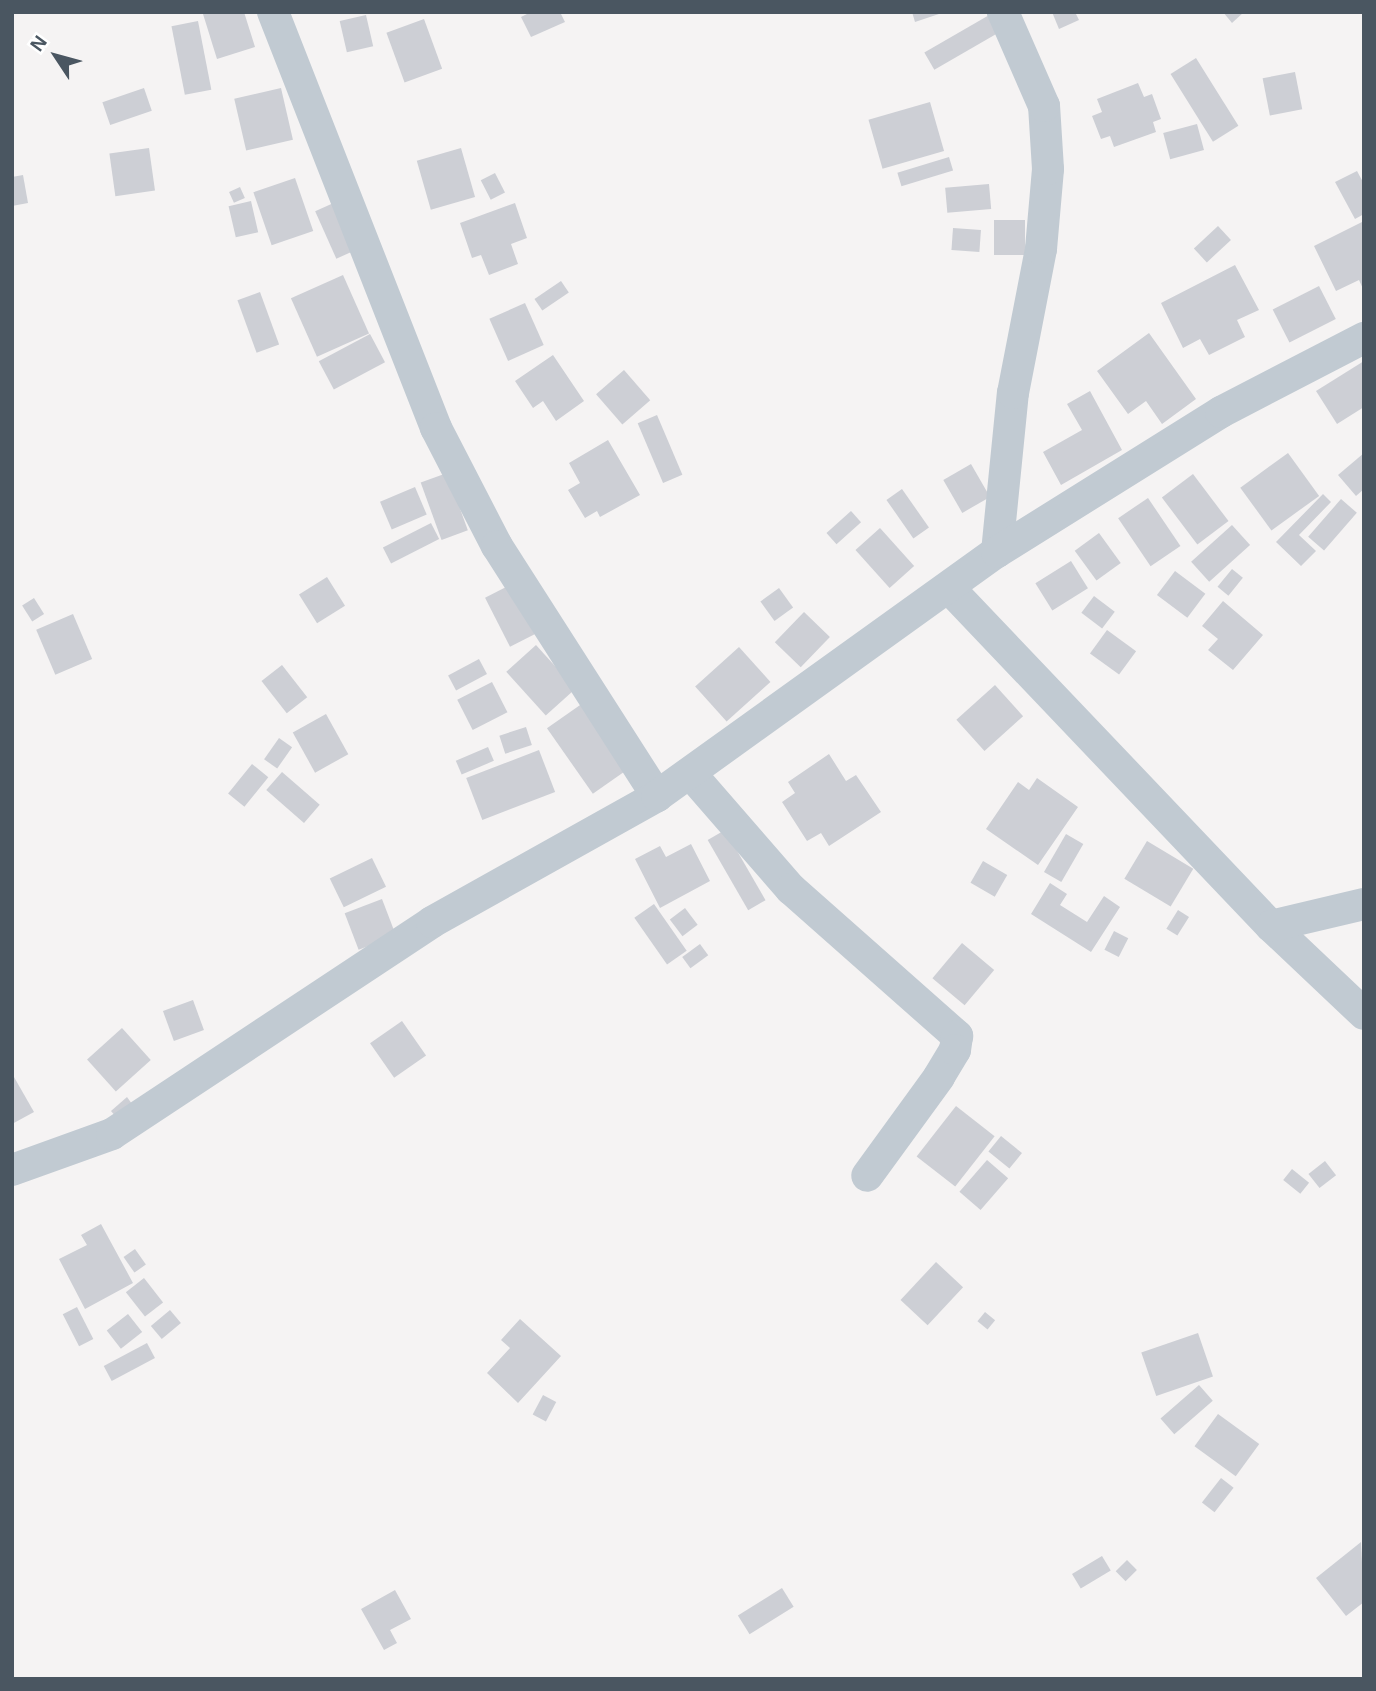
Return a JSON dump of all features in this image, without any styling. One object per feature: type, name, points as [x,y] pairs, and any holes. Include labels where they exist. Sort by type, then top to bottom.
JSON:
[{"type":"street","points":[[273,12],[436,428],[497,545],[657,796]]},
{"type":"street","points":[[997,552],[1013,393],[1041,249],[1048,169],[1044,106],[1003,12]]},
{"type":"street","points":[[12,1170],[112,1134],[432,922],[657,796],[997,552],[1221,412],[1364,338]]},
{"type":"street","points":[[949,588],[1271,926],[1364,1014]]},
{"type":"street","points":[[691,773],[791,889],[957,1036],[956,1050],[939,1077],[867,1175]]},
{"type":"street","points":[[1271,926],[1364,904]]},
{"type":"building","points":[[244,12],[255,47],[217,59],[203,14]]},
{"type":"building","points":[[531,12],[560,12],[565,22],[531,37],[521,17]]},
{"type":"building","points":[[912,12],[942,12],[942,13],[915,22]]},
{"type":"building","points":[[1052,12],[1075,12],[1079,20],[1059,29]]},
{"type":"building","points":[[1223,12],[1244,12],[1232,23]]},
{"type":"building","points":[[991,14],[1001,31],[934,70],[924,52]]},
{"type":"building","points":[[366,15],[373,46],[347,52],[340,21]]},
{"type":"building","points":[[424,19],[442,69],[405,82],[386,33]]},
{"type":"building","points":[[198,21],[211,90],[185,95],[171,26]]},
{"type":"building","points":[[1196,58],[1238,126],[1213,142],[1171,74]]},
{"type":"building","points":[[1295,72],[1302,109],[1270,116],[1263,78]]},
{"type":"building","points":[[1138,83],[1144,97],[1152,94],[1161,119],[1153,122],[1156,132],[1114,147],[1110,136],[1101,139],[1092,116],[1102,112],[1097,99]]},
{"type":"building","points":[[144,88],[152,111],[110,125],[102,102]]},
{"type":"building","points":[[281,88],[293,140],[246,150],[234,99]]},
{"type":"building","points":[[930,102],[944,151],[883,169],[868,120]]},
{"type":"building","points":[[1197,124],[1204,150],[1170,159],[1163,133]]},
{"type":"building","points":[[149,148],[155,191],[115,196],[109,154]]},
{"type":"building","points":[[461,148],[475,197],[431,210],[417,161]]},
{"type":"building","points":[[949,157],[953,170],[901,186],[897,173]]},
{"type":"building","points":[[1357,171],[1364,184],[1364,214],[1355,219],[1335,182]]},
{"type":"building","points":[[495,173],[505,193],[491,200],[481,180]]},
{"type":"building","points":[[23,175],[28,203],[12,206],[12,177]]},
{"type":"building","points":[[295,178],[313,231],[272,245],[253,192]]},
{"type":"building","points":[[989,184],[991,209],[947,213],[945,188]]},
{"type":"building","points":[[240,187],[245,198],[234,203],[229,192]]},
{"type":"building","points":[[251,201],[258,232],[236,237],[229,206]]},
{"type":"building","points":[[338,201],[359,249],[336,259],[315,211]]},
{"type":"building","points":[[515,203],[527,238],[511,244],[518,264],[489,275],[481,255],[472,258],[460,223]]},
{"type":"building","points":[[994,220],[1025,220],[1025,255],[994,255]]},
{"type":"building","points":[[1364,221],[1364,291],[1359,280],[1336,291],[1314,246]]},
{"type":"building","points":[[1218,226],[1231,240],[1207,262],[1194,249]]},
{"type":"building","points":[[953,228],[981,230],[979,252],[951,250]]},
{"type":"building","points":[[1235,265],[1259,310],[1237,320],[1245,337],[1209,355],[1200,339],[1183,348],[1161,303]]},
{"type":"building","points":[[343,275],[369,333],[317,357],[291,298]]},
{"type":"building","points":[[561,281],[569,293],[542,311],[534,299]]},
{"type":"building","points":[[1319,286],[1336,319],[1289,343],[1273,310]]},
{"type":"building","points":[[260,292],[279,345],[257,353],[237,300]]},
{"type":"building","points":[[525,303],[544,345],[508,361],[489,319]]},
{"type":"building","points":[[1149,333],[1196,399],[1162,424],[1146,401],[1128,414],[1097,371]]},
{"type":"building","points":[[370,334],[385,362],[334,389],[319,361]]},
{"type":"building","points":[[553,355],[584,401],[556,421],[543,401],[533,408],[515,381]]},
{"type":"building","points":[[1364,361],[1364,407],[1337,424],[1316,391]]},
{"type":"building","points":[[624,370],[650,400],[622,424],[596,394]]},
{"type":"building","points":[[1090,391],[1122,450],[1061,485],[1043,452],[1082,430],[1067,404]]},
{"type":"building","points":[[657,415],[682,475],[663,483],[638,423]]},
{"type":"building","points":[[608,440],[640,495],[600,517],[597,511],[585,518],[568,490],[580,483],[569,463]]},
{"type":"building","points":[[1288,453],[1319,496],[1271,531],[1240,488]]},
{"type":"building","points":[[1364,453],[1364,489],[1356,496],[1338,475]]},
{"type":"building","points":[[971,464],[990,497],[962,513],[943,480]]},
{"type":"building","points":[[447,473],[468,530],[442,540],[421,483]]},
{"type":"building","points":[[1193,474],[1229,521],[1197,545],[1162,497]]},
{"type":"building","points":[[415,487],[427,515],[392,529],[380,502]]},
{"type":"building","points":[[902,489],[929,528],[913,538],[886,500]]},
{"type":"building","points":[[1323,494],[1331,502],[1299,535],[1316,551],[1301,566],[1276,542]]},
{"type":"building","points":[[1148,498],[1180,546],[1151,566],[1118,518]]},
{"type":"building","points":[[1341,499],[1357,513],[1324,551],[1308,537]]},
{"type":"building","points":[[851,511],[861,522],[837,544],[826,533]]},
{"type":"building","points":[[431,523],[439,539],[391,564],[383,548]]},
{"type":"building","points":[[1232,525],[1250,545],[1209,582],[1191,562]]},
{"type":"building","points":[[880,528],[914,566],[890,588],[855,550]]},
{"type":"building","points":[[1099,533],[1121,563],[1096,581],[1075,551]]},
{"type":"building","points":[[1071,561],[1088,588],[1052,610],[1035,583]]},
{"type":"building","points":[[1232,569],[1243,578],[1228,596],[1218,587]]},
{"type":"building","points":[[1175,571],[1205,594],[1187,618],[1157,595]]},
{"type":"building","points":[[327,577],[345,606],[317,623],[299,594]]},
{"type":"building","points":[[518,581],[543,630],[510,647],[485,598]]},
{"type":"building","points":[[779,588],[793,607],[774,621],[760,602]]},
{"type":"building","points":[[1094,596],[1115,612],[1102,628],[1081,613]]},
{"type":"building","points":[[34,598],[44,614],[32,622],[22,605]]},
{"type":"building","points":[[1223,601],[1263,635],[1233,670],[1208,650],[1218,639],[1202,626]]},
{"type":"building","points":[[804,612],[830,637],[801,667],[775,642]]},
{"type":"building","points":[[73,614],[92,659],[55,675],[36,630]]},
{"type":"building","points":[[1107,630],[1136,651],[1119,675],[1090,653]]},
{"type":"building","points":[[536,645],[575,689],[546,716],[506,672]]},
{"type":"building","points":[[739,647],[770,682],[727,721],[695,686]]},
{"type":"building","points":[[479,659],[487,674],[456,690],[448,675]]},
{"type":"building","points":[[282,665],[307,697],[287,713],[262,681]]},
{"type":"building","points":[[492,682],[507,712],[473,730],[457,700]]},
{"type":"building","points":[[995,685],[1023,716],[984,751],[956,720]]},
{"type":"building","points":[[583,703],[629,769],[593,794],[547,728]]},
{"type":"building","points":[[326,714],[348,754],[315,773],[293,732]]},
{"type":"building","points":[[526,727],[532,745],[505,754],[499,736]]},
{"type":"building","points":[[279,738],[292,747],[277,768],[264,759]]},
{"type":"building","points":[[488,747],[494,761],[462,774],[456,761]]},
{"type":"building","points":[[539,750],[555,792],[482,820],[466,778]]},
{"type":"building","points":[[829,754],[846,781],[856,775],[881,812],[829,846],[821,833],[807,841],[782,802],[795,793],[788,782]]},
{"type":"building","points":[[252,764],[268,777],[244,807],[228,794]]},
{"type":"building","points":[[282,772],[320,805],[304,823],[266,790]]},
{"type":"building","points":[[1037,778],[1078,807],[1038,865],[986,829],[1018,782],[1029,790]]},
{"type":"building","points":[[725,830],[766,900],[748,910],[708,840]]},
{"type":"building","points":[[1066,834],[1083,844],[1061,882],[1044,872]]},
{"type":"building","points":[[1147,841],[1193,869],[1171,907],[1124,879]]},
{"type":"building","points":[[691,844],[710,881],[660,908],[635,859],[660,846],[666,857]]},
{"type":"building","points":[[372,858],[386,887],[344,907],[330,879]]},
{"type":"building","points":[[983,861],[1007,875],[995,897],[970,883]]},
{"type":"building","points":[[1050,883],[1067,894],[1060,905],[1087,922],[1104,896],[1120,907],[1091,952],[1031,914]]},
{"type":"building","points":[[382,899],[396,935],[359,950],[345,913]]},
{"type":"building","points":[[654,904],[687,951],[667,964],[634,918]]},
{"type":"building","points":[[685,908],[698,925],[682,936],[670,919]]},
{"type":"building","points":[[1178,910],[1189,917],[1177,936],[1166,929]]},
{"type":"building","points":[[1114,931],[1128,938],[1119,957],[1104,950]]},
{"type":"building","points":[[962,943],[994,970],[965,1005],[932,978]]},
{"type":"building","points":[[700,944],[708,955],[690,968],[682,957]]},
{"type":"building","points":[[193,1000],[204,1030],[174,1041],[163,1011]]},
{"type":"building","points":[[402,1021],[426,1055],[394,1078],[370,1043]]},
{"type":"building","points":[[122,1028],[151,1060],[116,1091],[87,1059]]},
{"type":"building","points":[[14,1077],[34,1112],[12,1124],[12,1078]]},
{"type":"building","points":[[127,1097],[137,1111],[121,1123],[111,1111]]},
{"type":"building","points":[[956,1106],[995,1136],[955,1187],[917,1156]]},
{"type":"building","points":[[1001,1136],[1022,1153],[1009,1169],[988,1152]]},
{"type":"building","points":[[987,1160],[1008,1178],[981,1210],[959,1192]]},
{"type":"building","points":[[1325,1161],[1336,1175],[1320,1188],[1308,1174]]},
{"type":"building","points":[[1292,1169],[1309,1183],[1300,1194],[1283,1180]]},
{"type":"building","points":[[101,1224],[133,1283],[85,1309],[59,1259],[87,1245],[81,1235]]},
{"type":"building","points":[[135,1249],[146,1265],[134,1273],[124,1257]]},
{"type":"building","points":[[936,1262],[963,1287],[928,1325],[901,1300]]},
{"type":"building","points":[[144,1278],[163,1302],[145,1317],[126,1292]]},
{"type":"building","points":[[77,1307],[93,1339],[79,1346],[63,1314]]},
{"type":"building","points":[[170,1310],[181,1323],[162,1339],[151,1326]]},
{"type":"building","points":[[985,1312],[995,1320],[988,1330],[977,1321]]},
{"type":"building","points":[[128,1314],[142,1332],[121,1349],[107,1331]]},
{"type":"building","points":[[520,1319],[561,1356],[518,1403],[487,1373],[510,1348],[501,1340]]},
{"type":"building","points":[[1198,1333],[1213,1376],[1156,1396],[1141,1353]]},
{"type":"building","points":[[147,1343],[155,1358],[112,1381],[104,1366]]},
{"type":"building","points":[[1199,1385],[1213,1401],[1174,1434],[1161,1418]]},
{"type":"building","points":[[543,1395],[556,1402],[546,1421],[533,1414]]},
{"type":"building","points":[[1218,1414],[1259,1444],[1236,1476],[1194,1446]]},
{"type":"building","points":[[1221,1478],[1234,1488],[1215,1512],[1202,1502]]},
{"type":"building","points":[[1361,1542],[1364,1602],[1346,1616],[1316,1578]]},
{"type":"building","points":[[1102,1556],[1111,1571],[1081,1589],[1072,1574]]},
{"type":"building","points":[[1127,1560],[1137,1570],[1126,1581],[1116,1571]]},
{"type":"building","points":[[782,1588],[794,1607],[750,1634],[738,1616]]},
{"type":"building","points":[[395,1590],[411,1619],[390,1630],[397,1643],[384,1650],[361,1609]]}]
